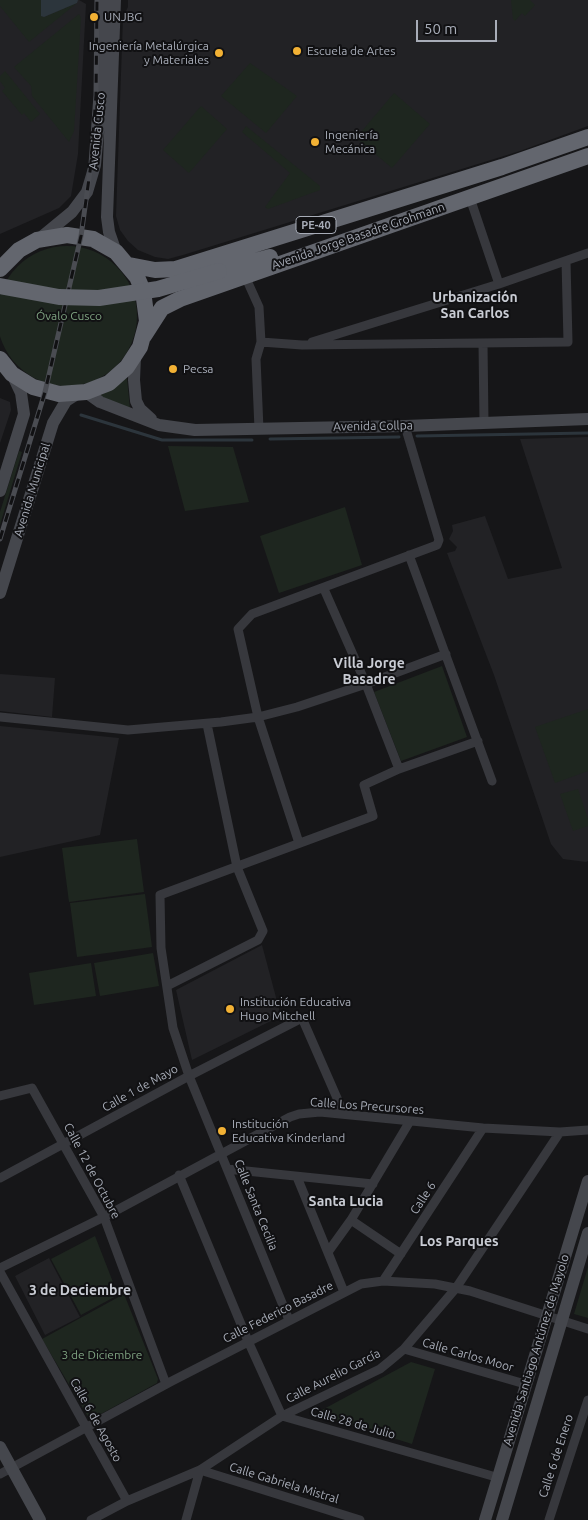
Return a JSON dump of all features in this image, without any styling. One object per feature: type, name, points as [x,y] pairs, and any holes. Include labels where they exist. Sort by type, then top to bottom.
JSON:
[{"type":"highway","name":"Avenida Jorge Basadre Grohmann","points":[[129,265],[155,270],[176,269],[369,209],[588,137]]},
{"type":"highway","name":"Avenida Jorge Basadre Grohmann","points":[[144,336],[156,315],[170,303],[588,156]]},
{"type":"highway","points":[[219,271],[369,209]]},
{"type":"highway","points":[[0,286],[59,297],[99,298],[152,290],[382,227]]},
{"type":"highway","points":[[0,252],[53,236],[81,236],[93,239],[116,252],[129,265],[137,277],[146,306],[144,336],[135,357],[119,376],[98,388],[82,393],[45,392],[12,374],[0,359]]},
{"type":"highway","points":[[0,269],[19,250],[34,241]]},
{"type":"main road","name":"Avenida Cusco","points":[[34,241],[72,212],[87,192],[95,165],[102,88],[103,0]]},
{"type":"main road","name":"Avenida Cusco","points":[[115,0],[107,217],[109,232],[116,252]]},
{"type":"main road","points":[[135,357],[134,380],[136,401],[148,417],[159,425]]},
{"type":"main road","points":[[0,491],[24,414],[21,393],[12,374]]},
{"type":"main road","name":"Avenida Collpa","points":[[82,393],[159,425],[195,430],[405,426],[588,419]]},
{"type":"main road","name":"Avenida Municipal","points":[[0,593],[53,423],[66,401],[82,393]]},
{"type":"main road","name":"Avenida Santiago Antúnez de Mayolo","points":[[485,1520],[496,1477],[588,1181]]},
{"type":"main road","name":"Avenida Santiago Antúnez de Mayolo","points":[[502,1520],[588,1234]]},
{"type":"main road","points":[[0,1447],[6,1471],[40,1520]]},
{"type":"street","points":[[470,198],[499,284]]},
{"type":"street","points":[[302,345],[499,284],[588,253]]},
{"type":"street","points":[[261,342],[302,345],[568,342],[566,261]]},
{"type":"street","points":[[246,276],[259,306],[261,342],[256,359],[259,429]]},
{"type":"street","points":[[483,343],[484,423]]},
{"type":"street","points":[[299,843],[258,717],[238,629],[252,614],[435,547],[439,540],[405,426]]},
{"type":"street","points":[[409,555],[492,781]]},
{"type":"street","points":[[324,589],[366,684],[399,769]]},
{"type":"street","points":[[0,718],[128,730],[207,724],[258,717],[297,707],[366,684],[446,654]]},
{"type":"street","points":[[167,986],[260,938],[263,929],[237,867],[207,724]]},
{"type":"street","points":[[237,867],[373,816],[364,785],[399,769],[478,741]]},
{"type":"street","name":"Calle Santa Cecilia","points":[[237,867],[160,895],[161,948],[173,1028],[188,1076],[290,1320]]},
{"type":"street","name":"Calle 1 de Mayo","points":[[0,1178],[64,1145],[188,1076],[302,1018],[344,1114]]},
{"type":"street","name":"Calle 12 de Octubre","points":[[0,1096],[32,1088],[104,1217],[166,1384]]},
{"type":"street","name":"Calle Los Precursores","points":[[0,1268],[104,1217],[290,1117],[308,1113],[344,1114],[483,1128],[560,1132]]},
{"type":"street","points":[[328,1252],[351,1220],[410,1121]]},
{"type":"street","name":"Calle 6","points":[[383,1281],[483,1128]]},
{"type":"street","points":[[560,1132],[588,1130]]},
{"type":"street","name":"Calle Aurelio García","points":[[91,1520],[127,1501],[200,1470],[282,1416],[380,1369],[404,1350],[456,1288],[560,1132]]},
{"type":"street","points":[[227,1169],[372,1184]]},
{"type":"street","points":[[179,1175],[248,1341],[282,1416]]},
{"type":"street","points":[[297,1177],[344,1292]]},
{"type":"street","points":[[351,1220],[401,1254]]},
{"type":"street","name":"Calle 6 de Agosto","points":[[0,1272],[127,1501]]},
{"type":"street","name":"Calle Federico Basadre","points":[[6,1471],[166,1384],[361,1284],[383,1281],[435,1284],[456,1288],[588,1329]]},
{"type":"street","name":"Calle Carlos Moor","points":[[404,1350],[525,1384]]},
{"type":"street","name":"Calle 6 de Enero","points":[[549,1520],[588,1400]]},
{"type":"street","name":"Calle 28 de Julio","points":[[282,1416],[496,1477]]},
{"type":"street","points":[[186,1520],[200,1470]]},
{"type":"street","name":"Calle Gabriela Mistral","points":[[200,1470],[360,1520]]},
{"type":"shaded area","points":[[0,0],[79,0],[86,4],[78,154],[71,196],[59,208],[0,234]]},
{"type":"shaded area","points":[[41,0],[78,0],[77,3],[44,17],[41,16]]},
{"type":"shaded area","points":[[128,0],[588,0],[588,126],[520,151],[183,255],[168,259],[155,257],[138,250],[128,241],[120,230],[116,216],[123,17],[128,7]]},
{"type":"shaded area","points":[[0,398],[10,402],[11,410],[0,443]]},
{"type":"shaded area","points":[[588,437],[588,861],[586,862],[563,859],[551,844],[494,675],[447,553],[455,551],[457,547],[449,539],[453,531],[452,525],[485,516],[508,579],[562,568],[520,439]]},
{"type":"shaded area","points":[[0,674],[55,678],[52,717],[0,711]]},
{"type":"shaded area","points":[[0,726],[119,738],[100,835],[0,857]]},
{"type":"shaded area","name":"Institución Educativa Hugo Mitchell","points":[[262,945],[281,1016],[192,1060],[176,990]]},
{"type":"shaded area","points":[[49,1258],[80,1317],[45,1335],[15,1276]]},
{"type":"green space","points":[[0,0],[41,0],[41,15],[44,17],[77,3],[29,42],[0,6]]},
{"type":"green space","points":[[511,0],[530,0],[535,5],[525,16],[522,13],[515,21],[513,19]]},
{"type":"green space","points":[[79,14],[81,18],[74,131],[69,142],[32,96],[31,86],[14,67]]},
{"type":"green space","points":[[250,63],[297,96],[266,133],[221,96]]},
{"type":"green space","points":[[5,71],[40,114],[31,122],[24,113],[22,115],[2,91],[5,88],[0,81],[0,76]]},
{"type":"green space","points":[[394,93],[430,124],[392,168],[356,138]]},
{"type":"green space","points":[[201,106],[227,129],[189,173],[163,150]]},
{"type":"green space","points":[[246,126],[320,186],[320,190],[268,209],[265,207],[290,173],[242,132]]},
{"type":"green space","name":"Óvalo Cusco","points":[[67,246],[81,247],[94,251],[106,257],[117,266],[126,277],[132,289],[136,302],[136,330],[132,343],[126,355],[117,366],[106,375],[94,381],[81,385],[67,386],[53,385],[40,381],[28,375],[17,366],[8,355],[2,343],[-2,330],[-3,316],[-2,302],[2,289],[8,277],[17,266],[28,257],[40,251],[53,247]]},
{"type":"green space","points":[[127,378],[130,409],[99,396],[105,393]]},
{"type":"green space","points":[[168,446],[233,447],[249,502],[185,511]]},
{"type":"green space","points":[[19,451],[22,452],[0,525],[0,512]]},
{"type":"green space","points":[[345,507],[362,565],[279,593],[260,536]]},
{"type":"green space","points":[[442,666],[467,737],[401,761],[374,692]]},
{"type":"green space","points":[[588,709],[588,771],[555,783],[535,727]]},
{"type":"green space","points":[[578,789],[588,819],[588,826],[573,831],[560,794]]},
{"type":"green space","points":[[137,839],[144,892],[69,902],[62,848]]},
{"type":"green space","points":[[145,894],[152,947],[77,957],[70,903]]},
{"type":"green space","points":[[153,953],[159,986],[100,996],[94,963]]},
{"type":"green space","points":[[91,963],[96,996],[34,1005],[29,973]]},
{"type":"green space","points":[[95,1236],[118,1295],[81,1315],[51,1259]]},
{"type":"green space","points":[[588,1267],[588,1318],[574,1314]]},
{"type":"green space","name":"3 de Diciembre","points":[[124,1294],[158,1379],[157,1383],[90,1420],[42,1339]]},
{"type":"green space","points":[[411,1362],[435,1369],[412,1444],[319,1415],[320,1411]]},
{"type":"waterway","points":[[81,415],[162,440],[252,440]]},
{"type":"waterway","points":[[417,436],[588,433]]},
{"type":"waterway","points":[[270,439],[399,437]]},
{"type":"railway","points":[[0,539],[45,392],[81,236],[91,164],[96,95],[97,0]]},
{"type":"place","name":"UNJBG","points":[[94,17]]},
{"type":"place","name":"Escuela de Artes","points":[[297,51]]},
{"type":"place","name":"Ingeniería Metalúrgica y Materiales","points":[[219,53]]},
{"type":"place","name":"Ingeniería Mecánica","points":[[315,142]]},
{"type":"place","name":"Pecsa","points":[[173,369]]},
{"type":"place","name":"Institución Educativa Hugo Mitchell","points":[[230,1009]]},
{"type":"place","name":"Institución Educativa Kinderland","points":[[222,1131]]},
{"type":"district","name":"Urbanización San Carlos","points":[[475,306]]},
{"type":"district","name":"Villa Jorge Basadre","points":[[369,672]]},
{"type":"district","name":"Santa Lucia","points":[[346,1201]]},
{"type":"district","name":"Los Parques","points":[[459,1241]]},
{"type":"district","name":"3 de Deciembre","points":[[80,1290]]}]
